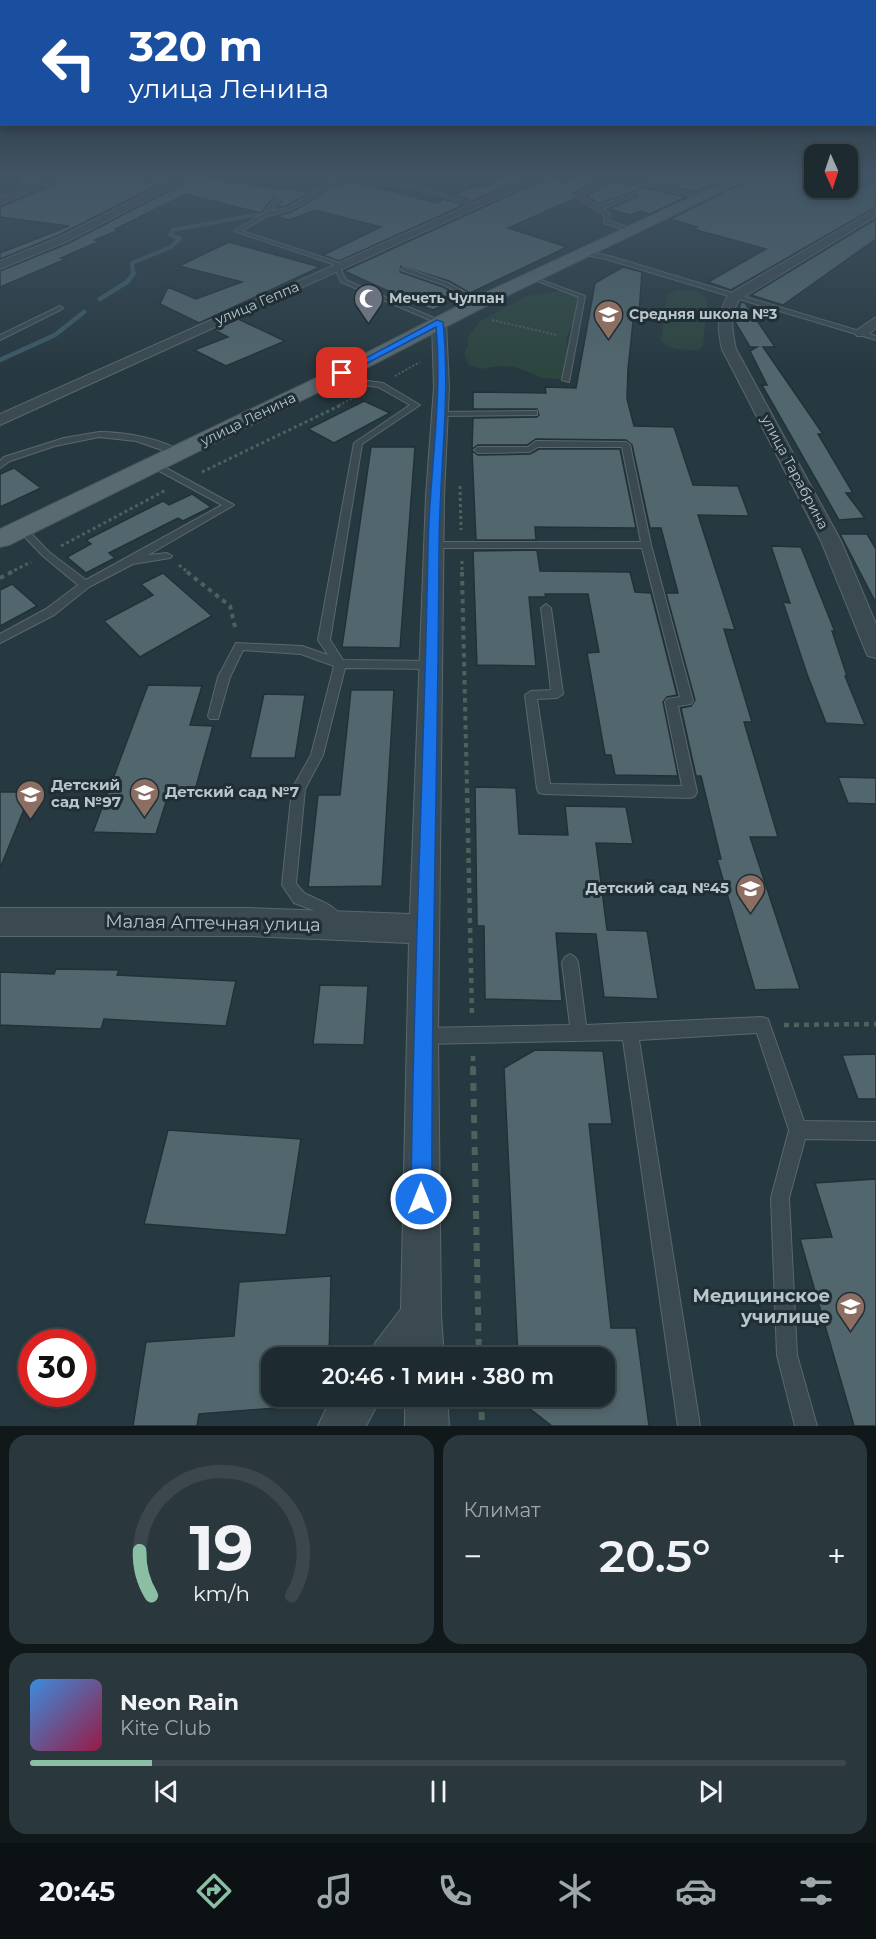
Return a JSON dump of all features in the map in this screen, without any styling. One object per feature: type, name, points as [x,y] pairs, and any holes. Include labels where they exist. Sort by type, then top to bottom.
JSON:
[{"type":"main road","name":"улица Ленина","points":[[0,539],[342,373],[439,322],[483,310],[532,277],[610,240]]},
{"type":"street","points":[[0,265],[61,240]]},
{"type":"street","name":"улица Геппа","points":[[0,420],[228,315],[402,240]]},
{"type":"street","points":[[734,297],[830,240]]},
{"type":"street","name":"улица Тарабрина","points":[[734,297],[724,311],[724,328],[729,349],[831,541],[876,650]]},
{"type":"street","points":[[862,333],[876,321]]},
{"type":"street","points":[[422,1347],[422,1036],[433,545],[442,414],[442,349],[439,322]]},
{"type":"street","name":"Малая Аптечная улица","points":[[0,922],[249,922],[425,929]]},
{"type":"street","points":[[398,1347],[421,1315]]},
{"type":"street","points":[[340,1426],[353,1407]]},
{"type":"street","points":[[427,1407],[428,1426]]},
{"type":"lane","points":[[263,240],[334,263],[344,281],[439,322]]},
{"type":"lane","points":[[583,252],[607,257],[876,338]]},
{"type":"lane","points":[[403,269],[446,284],[483,310]]},
{"type":"lane","points":[[532,277],[582,296],[566,380]]},
{"type":"lane","points":[[0,338],[60,308]]},
{"type":"lane","points":[[342,373],[358,382],[380,385],[416,405],[358,442],[324,640],[340,664],[316,754],[299,789],[289,885],[299,898],[318,905],[342,925]]},
{"type":"lane","points":[[442,414],[534,413]]},
{"type":"lane","points":[[0,465],[7,459],[64,441],[97,436],[128,436],[179,453]]},
{"type":"lane","points":[[478,450],[530,449],[536,444],[626,445],[646,545],[687,701],[671,702],[690,792],[544,789],[531,695],[557,694],[546,608]]},
{"type":"lane","points":[[0,639],[50,612],[84,585],[229,505],[155,465]]},
{"type":"lane","points":[[22,529],[46,554],[84,585]]},
{"type":"lane","points":[[433,545],[646,545]]},
{"type":"lane","points":[[131,561],[167,556]]},
{"type":"lane","points":[[214,716],[224,677],[240,646],[302,650],[340,664],[432,665]]},
{"type":"lane","points":[[570,962],[579,1034]]},
{"type":"lane","points":[[422,1036],[579,1034],[762,1025],[798,1130],[780,1198],[787,1355],[806,1426]]},
{"type":"lane","points":[[630,1032],[689,1426]]},
{"type":"lane","points":[[798,1130],[876,1131]]},
{"type":"path","points":[[483,310],[573,339]]},
{"type":"path","points":[[0,578],[186,480],[380,385],[442,349]]},
{"type":"path","points":[[460,484],[479,1347]]},
{"type":"path","points":[[167,556],[230,606],[240,646]]},
{"type":"path","points":[[762,1025],[876,1024]]},
{"type":"path","points":[[481,1407],[482,1426]]},
{"type":"green space","points":[[565,290],[575,292],[579,306],[577,317],[566,339],[568,360],[561,379],[542,378],[516,367],[499,366],[481,369],[469,365],[464,354],[468,346],[468,337],[479,322],[527,296]]},
{"type":"green space","points":[[678,290],[696,291],[708,299],[703,345],[699,350],[673,348],[661,340],[667,294]]},
{"type":"building","points":[[34,240],[48,240],[0,259],[0,253]]},
{"type":"building","points":[[76,240],[100,241],[61,258],[66,259],[0,287],[0,271]]},
{"type":"building","points":[[355,240],[387,240],[339,261],[323,255]]},
{"type":"building","points":[[413,240],[544,240],[567,247],[470,293],[449,281],[401,266],[400,272],[443,287],[461,297],[433,310],[391,294],[393,293],[344,271]]},
{"type":"building","points":[[731,240],[819,240],[731,290],[708,282],[766,249]]},
{"type":"building","points":[[842,240],[875,240],[783,305],[751,295]]},
{"type":"building","points":[[229,242],[320,267],[199,323],[160,304],[168,287],[196,299],[242,282],[179,266]]},
{"type":"building","points":[[623,267],[642,272],[639,313],[634,313],[628,369],[627,399],[634,426],[674,427],[693,485],[738,486],[749,516],[698,515],[735,630],[724,629],[752,722],[744,722],[778,837],[750,837],[800,989],[755,990],[717,859],[721,859],[701,776],[696,776],[681,708],[691,706],[695,700],[666,593],[678,593],[661,528],[650,528],[632,445],[626,440],[536,439],[527,445],[478,445],[472,449],[473,418],[537,417],[539,415],[537,409],[473,409],[473,392],[546,393],[545,387],[576,388],[595,283]]},
{"type":"building","points":[[741,302],[745,303],[775,347],[763,347],[823,434],[818,434],[853,493],[846,493],[865,518],[839,520],[762,385],[767,385],[750,351],[757,347],[750,347],[735,322]]},
{"type":"building","points":[[238,319],[285,341],[226,366],[194,350],[228,337],[214,330]]},
{"type":"building","points":[[364,401],[390,413],[334,443],[308,429]]},
{"type":"building","points":[[371,447],[415,447],[400,648],[342,647]]},
{"type":"building","points":[[539,449],[620,449],[636,528],[535,527],[536,540],[476,540],[472,451],[478,455],[530,454]]},
{"type":"building","points":[[14,468],[41,488],[0,507],[0,474]]},
{"type":"building","points":[[192,494],[211,507],[183,521],[178,518],[109,553],[115,558],[86,573],[67,557],[91,544],[86,540],[163,501],[169,505]]},
{"type":"building","points":[[840,534],[867,534],[876,549],[876,603]]},
{"type":"building","points":[[771,546],[801,547],[835,632],[832,631],[847,676],[845,676],[865,725],[826,723],[783,602],[790,603]]},
{"type":"building","points":[[537,550],[540,571],[630,572],[635,592],[651,593],[677,695],[667,697],[663,702],[678,776],[615,775],[611,755],[605,755],[587,653],[599,652],[588,594],[545,594],[546,597],[529,597],[536,666],[477,665],[473,551]]},
{"type":"building","points":[[163,573],[212,616],[140,657],[104,621],[153,595],[141,584]]},
{"type":"building","points":[[12,584],[37,606],[0,626],[0,590]]},
{"type":"building","points":[[148,685],[202,686],[190,725],[213,726],[195,790],[170,789],[156,834],[93,832]]},
{"type":"building","points":[[351,690],[394,690],[382,886],[308,887],[318,795],[340,795]]},
{"type":"building","points":[[264,694],[305,695],[295,758],[250,758]]},
{"type":"building","points":[[838,777],[876,778],[876,804],[848,803]]},
{"type":"building","points":[[475,787],[516,788],[519,834],[568,835],[565,806],[626,807],[633,844],[596,843],[607,930],[647,931],[658,999],[604,997],[596,934],[556,933],[562,1001],[485,999],[484,926],[477,926]]},
{"type":"building","points":[[0,792],[31,792],[1,866],[0,866]]},
{"type":"building","points":[[56,969],[119,970],[117,975],[236,981],[226,1026],[104,1019],[101,1029],[0,1025],[0,972],[54,974]]},
{"type":"building","points":[[320,985],[368,986],[364,1045],[313,1044]]},
{"type":"building","points":[[535,1050],[603,1051],[612,1124],[589,1124],[611,1328],[636,1328],[649,1426],[552,1426],[527,1407],[615,1407],[615,1347],[517,1347],[504,1068]]},
{"type":"building","points":[[876,1054],[876,1099],[858,1099],[842,1055]]},
{"type":"building","points":[[168,1130],[301,1139],[286,1235],[144,1224]]},
{"type":"building","name":"Медицинское училище","points":[[876,1179],[876,1426],[854,1426],[800,1239],[832,1237],[815,1183]]},
{"type":"building","points":[[331,1276],[329,1347],[261,1347],[261,1407],[289,1407],[199,1414],[197,1426],[133,1426],[146,1342],[234,1336],[239,1282]]},
{"type":"waterway","points":[[133,274],[132,263],[171,247],[178,240]]},
{"type":"waterway","points":[[100,299],[127,282],[133,274]]},
{"type":"waterway","points":[[0,360],[55,335],[84,312]]},
{"type":"place","name":"Мечеть Чулпан","points":[[368,324]]},
{"type":"place","name":"Средняя школа №3","points":[[608,340]]},
{"type":"place","name":"Детский сад №7","points":[[144,818]]},
{"type":"place","name":"Детский сад №97","points":[[30,820]]},
{"type":"place","name":"Детский сад №45","points":[[750,914]]},
{"type":"place","name":"Медицинское училище","points":[[851,1332]]},
{"type":"route","points":[[342,373],[439,322],[442,349],[442,414],[433,545],[422,1036],[421,1199]]}]
